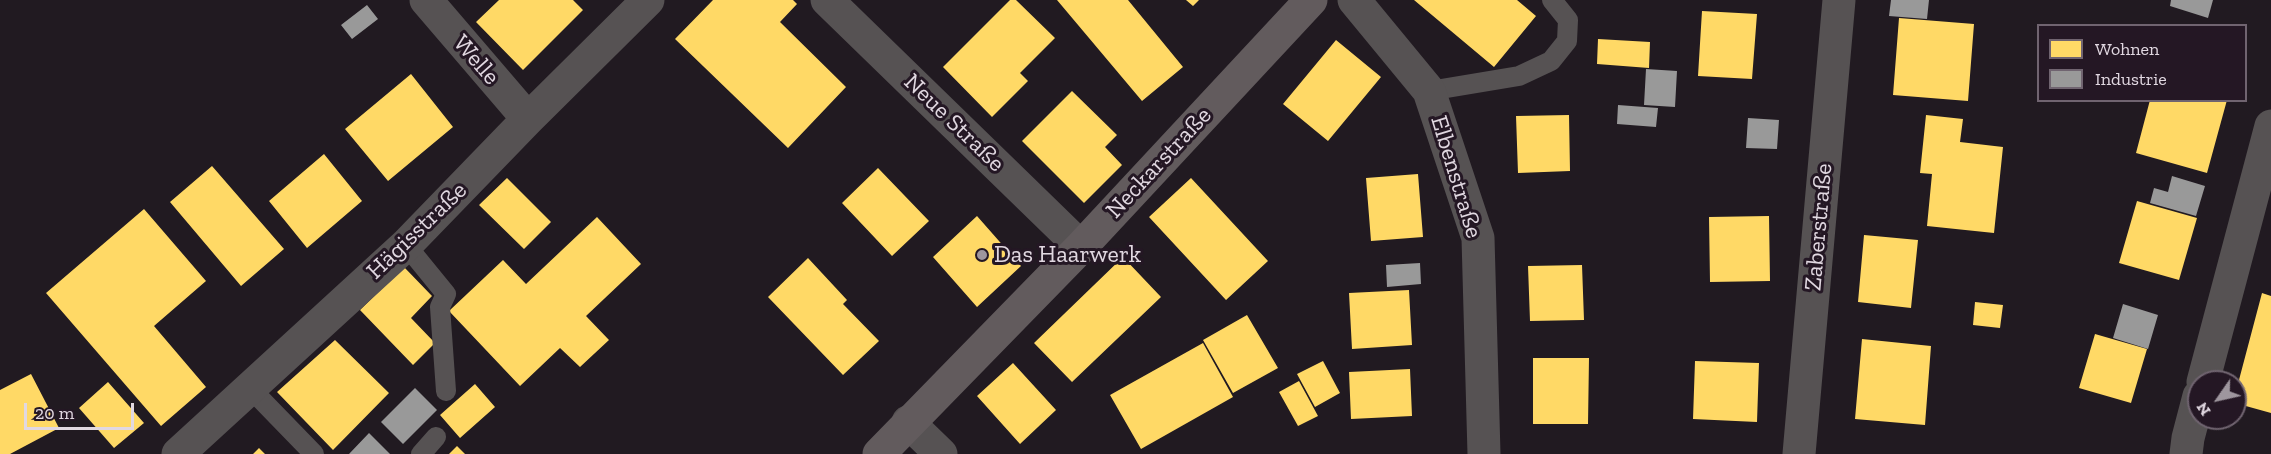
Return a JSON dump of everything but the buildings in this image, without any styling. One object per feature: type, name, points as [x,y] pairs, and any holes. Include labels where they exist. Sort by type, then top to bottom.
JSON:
[{"type":"main road","name":"Neckarstraße","points":[[879,454],[1081,247],[1311,0]]},
{"type":"street","name":"Welle","points":[[426,0],[528,119]]},
{"type":"street","name":"Hägisstraße","points":[[178,454],[406,245],[648,0]]},
{"type":"street","name":"Neue Straße","points":[[827,0],[1081,247]]},
{"type":"street","name":"Elbenstraße","points":[[1354,0],[1429,91],[1478,237],[1484,454]]},
{"type":"street","name":"Zaberstraße","points":[[1799,454],[1839,0]]},
{"type":"street","points":[[2206,370],[2271,126]]},
{"type":"street","points":[[908,422],[941,454]]},
{"type":"street","points":[[2186,454],[2190,430]]},
{"type":"lane","points":[[1429,91],[1519,76],[1551,61],[1567,41],[1568,20],[1552,0]]},
{"type":"lane","points":[[406,245],[446,294],[440,307],[446,391]]},
{"type":"lane","points":[[249,387],[314,454]]},
{"type":"lane","points":[[421,454],[436,437]]},
{"type":"place","name":"Das Haarwerk","points":[[982,255]]}]
